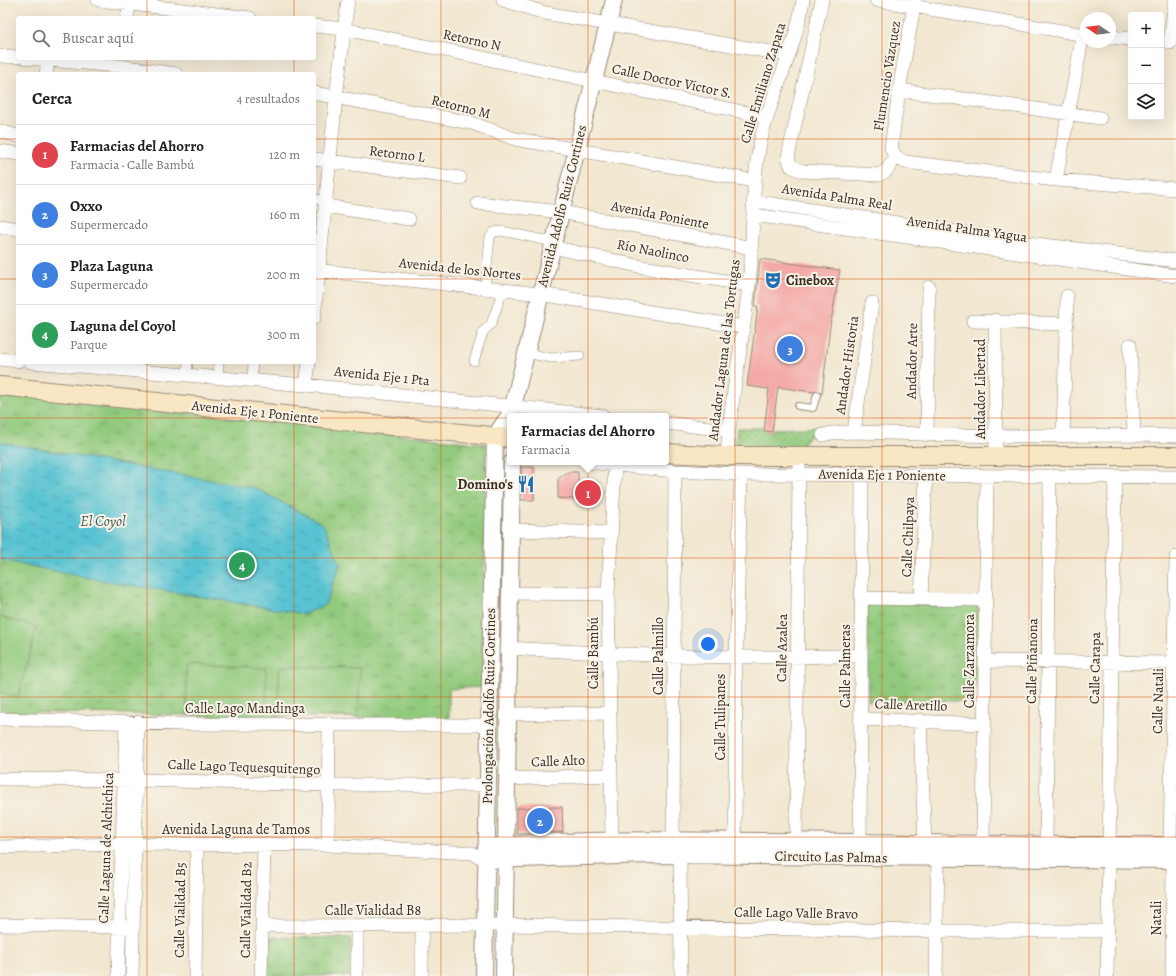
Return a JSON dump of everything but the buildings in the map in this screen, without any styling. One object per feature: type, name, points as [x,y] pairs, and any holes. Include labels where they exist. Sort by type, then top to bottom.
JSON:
[{"type":"main road","name":"Avenida Eje 1 Poniente","points":[[0,386],[502,437]]},
{"type":"main road","name":"Avenida Eje 1 Poniente","points":[[669,453],[727,456],[1176,456]]},
{"type":"street","points":[[98,0],[130,2],[235,16]]},
{"type":"street","points":[[316,286],[321,202],[329,161],[348,0]]},
{"type":"street","points":[[503,0],[545,13],[788,55]]},
{"type":"street","name":"Avenida Adolfo Ruiz Cortines","points":[[512,412],[552,245],[614,0]]},
{"type":"street","name":"Calle Emiliano Zapata","points":[[752,248],[755,182],[761,141],[767,117],[800,19],[803,0]]},
{"type":"street","points":[[822,0],[788,157],[791,166],[802,171],[879,175],[886,171],[896,157],[905,162],[1056,180],[1176,189]]},
{"type":"street","points":[[876,0],[915,3],[1080,33]]},
{"type":"street","points":[[1169,43],[1175,0]]},
{"type":"street","points":[[127,16],[130,2]]},
{"type":"street","name":"Flumencio Vázquez","points":[[896,157],[891,148],[899,90],[915,3]]},
{"type":"street","name":"Retorno N","points":[[316,26],[344,29],[594,81]]},
{"type":"street","points":[[1116,38],[1128,39]]},
{"type":"street","points":[[1056,180],[1081,48]]},
{"type":"street","points":[[0,56],[16,57]]},
{"type":"street","points":[[46,72],[48,60],[118,66],[162,72]]},
{"type":"street","name":"Calle Doctor Víctor S.","points":[[594,81],[767,117]]},
{"type":"street","points":[[899,90],[1100,118]]},
{"type":"street","name":"Retorno M","points":[[316,94],[472,123],[515,140],[755,182]]},
{"type":"street","points":[[0,131],[16,135]]},
{"type":"street","points":[[0,151],[16,154]]},
{"type":"street","name":"Retorno L","points":[[316,159],[460,178]]},
{"type":"street","name":"Avenida Palma Real","points":[[754,201],[891,228]]},
{"type":"street","points":[[321,202],[409,219]]},
{"type":"street","points":[[478,202],[561,212]]},
{"type":"street","name":"Avenida Poniente","points":[[561,212],[752,248]]},
{"type":"street","name":"Avenida Palma Yagua","points":[[754,214],[891,228],[1036,249],[1176,276]]},
{"type":"street","points":[[0,226],[16,229]]},
{"type":"street","points":[[484,288],[490,237],[494,232],[502,231],[552,245]]},
{"type":"street","name":"Río Naolinco","points":[[552,245],[643,267],[749,285]]},
{"type":"street","name":"Andador Laguna de las Tortugas","points":[[727,456],[728,430],[749,285],[752,248]]},
{"type":"street","points":[[1036,249],[1176,261]]},
{"type":"street","name":"Avenida de los Nortes","points":[[317,270],[540,294],[743,327]]},
{"type":"street","name":"Andador Arte","points":[[927,435],[929,287]]},
{"type":"street","points":[[474,361],[483,332],[491,324],[503,290]]},
{"type":"street","points":[[1063,436],[1067,296]]},
{"type":"street","name":"Andador Historia","points":[[854,432],[872,303]]},
{"type":"street","name":"Andador Libertad","points":[[973,321],[996,320],[1066,324]]},
{"type":"street","name":"Andador Libertad","points":[[996,320],[996,457]]},
{"type":"street","points":[[1130,345],[1134,435]]},
{"type":"street","points":[[526,352],[551,358],[580,356]]},
{"type":"street","points":[[0,359],[16,361]]},
{"type":"street","name":"Avenida Eje 1 Pta","points":[[67,364],[187,376],[306,385],[512,412],[535,413]]},
{"type":"street","points":[[187,376],[188,364]]},
{"type":"street","points":[[218,378],[219,364]]},
{"type":"street","points":[[252,381],[254,364]]},
{"type":"street","points":[[306,385],[309,364]]},
{"type":"street","points":[[669,423],[728,430]]},
{"type":"street","name":"Avenida Adolfo Ruiz Cortines","points":[[502,437],[507,424]]},
{"type":"street","points":[[823,435],[832,432],[854,432],[996,436],[1176,436]]},
{"type":"street","name":"Prolongación Adolfo Ruiz Cortines","points":[[484,976],[484,925],[481,853],[488,784],[492,539],[502,437]]},
{"type":"street","name":"Calle Azalea","points":[[796,841],[799,456]]},
{"type":"street","name":"Prolongación Adolfo Ruiz Cortines","points":[[504,976],[512,465]]},
{"type":"street","name":"Avenida Eje 1 Poniente","points":[[615,465],[675,471],[741,474],[1176,477]]},
{"type":"street","name":"Calle Bambú","points":[[612,840],[608,594],[615,465]]},
{"type":"street","name":"Calle Palmillo","points":[[673,840],[675,471]]},
{"type":"street","name":"Calle Tulipanes","points":[[735,841],[736,658],[741,474]]},
{"type":"street","name":"Calle Palmeras","points":[[860,849],[862,475]]},
{"type":"street","name":"Calle Chilpaya","points":[[921,600],[926,475]]},
{"type":"street","name":"Calle Zarzamora","points":[[983,846],[987,476]]},
{"type":"street","name":"Calle Piñanona","points":[[1046,845],[1050,476]]},
{"type":"street","name":"Calle Carapa","points":[[1107,976],[1115,477]]},
{"type":"street","points":[[492,539],[510,534],[611,533]]},
{"type":"street","name":"Calle Natali","points":[[1174,853],[1176,557]]},
{"type":"street","points":[[509,593],[608,594]]},
{"type":"street","points":[[861,598],[985,600]]},
{"type":"street","points":[[491,634],[508,641],[610,654],[736,658],[798,658],[861,655]]},
{"type":"street","points":[[985,661],[1175,663]]},
{"type":"street","points":[[508,714],[609,713]]},
{"type":"street","name":"Calle Lago Mandinga","points":[[0,719],[178,724],[490,725]]},
{"type":"street","name":"Calle Aretillo","points":[[861,719],[920,720],[984,724]]},
{"type":"street","points":[[920,720],[925,844]]},
{"type":"street","name":"Calle Laguna de Alchichica","points":[[118,976],[126,927],[132,722]]},
{"type":"street","points":[[328,724],[328,845]]},
{"type":"street","name":"Calle Alto","points":[[507,779],[610,775]]},
{"type":"street","name":"Calle Lago Tequesquitengo","points":[[0,779],[131,780],[329,785],[488,784]]},
{"type":"street","name":"Circuito Las Palmas","points":[[506,852],[612,840],[673,840],[796,841],[938,858],[1108,853],[1174,853]]},
{"type":"street","name":"Avenida Laguna de Tamos","points":[[0,847],[128,844],[328,845],[481,853]]},
{"type":"street","name":"Circuito Las Palmas","points":[[481,853],[506,852],[680,855],[860,849],[925,844],[983,846],[1046,845],[1108,853]]},
{"type":"street","name":"Calle Vialidad B5","points":[[195,976],[197,845]]},
{"type":"street","name":"Calle Vialidad B2","points":[[261,976],[264,845]]},
{"type":"street","name":"Natali","points":[[1172,976],[1174,853]]},
{"type":"street","points":[[680,855],[681,976]]},
{"type":"street","points":[[936,976],[938,858]]},
{"type":"street","points":[[0,925],[126,927]]},
{"type":"street","name":"Calle Vialidad B8","points":[[262,926],[484,925]]},
{"type":"street","name":"Calle Lago Valle Bravo","points":[[484,925],[937,931],[1107,931]]},
{"type":"street","points":[[357,926],[357,976]]},
{"type":"street","points":[[422,926],[422,976]]},
{"type":"street","name":"Calle Laguna de Alchichica","points":[[126,927],[132,976]]},
{"type":"lane","points":[[798,406],[813,408],[816,395]]},
{"type":"green space","points":[[0,393],[486,444],[482,687],[449,689],[449,719],[0,712]]},
{"type":"green space","points":[[822,427],[821,432],[815,432],[796,449],[735,447],[737,428],[764,428],[764,431],[772,432],[773,429]]},
{"type":"green space","points":[[867,603],[978,605],[974,701],[868,701]]},
{"type":"green space","points":[[0,617],[37,627],[18,697],[0,692]]},
{"type":"green space","points":[[186,664],[266,668],[266,717],[187,715]]},
{"type":"green space","points":[[280,666],[360,668],[358,717],[277,716]]},
{"type":"green space","points":[[268,937],[351,938],[351,976],[267,976]]},
{"type":"water","name":"El Coyol","points":[[0,442],[255,488],[323,524],[340,564],[325,605],[304,614],[88,578],[0,560]]},
{"type":"place","name":"Cinebox","points":[[773,280]]},
{"type":"place","name":"Plaza Laguna","points":[[790,349]]},
{"type":"place","name":"Domino's","points":[[526,484]]},
{"type":"place","name":"Farmacias del Ahorro","points":[[588,493]]},
{"type":"place","name":"Laguna del Coyol","points":[[242,565]]},
{"type":"place","name":"Oxxo","points":[[540,821]]}]
